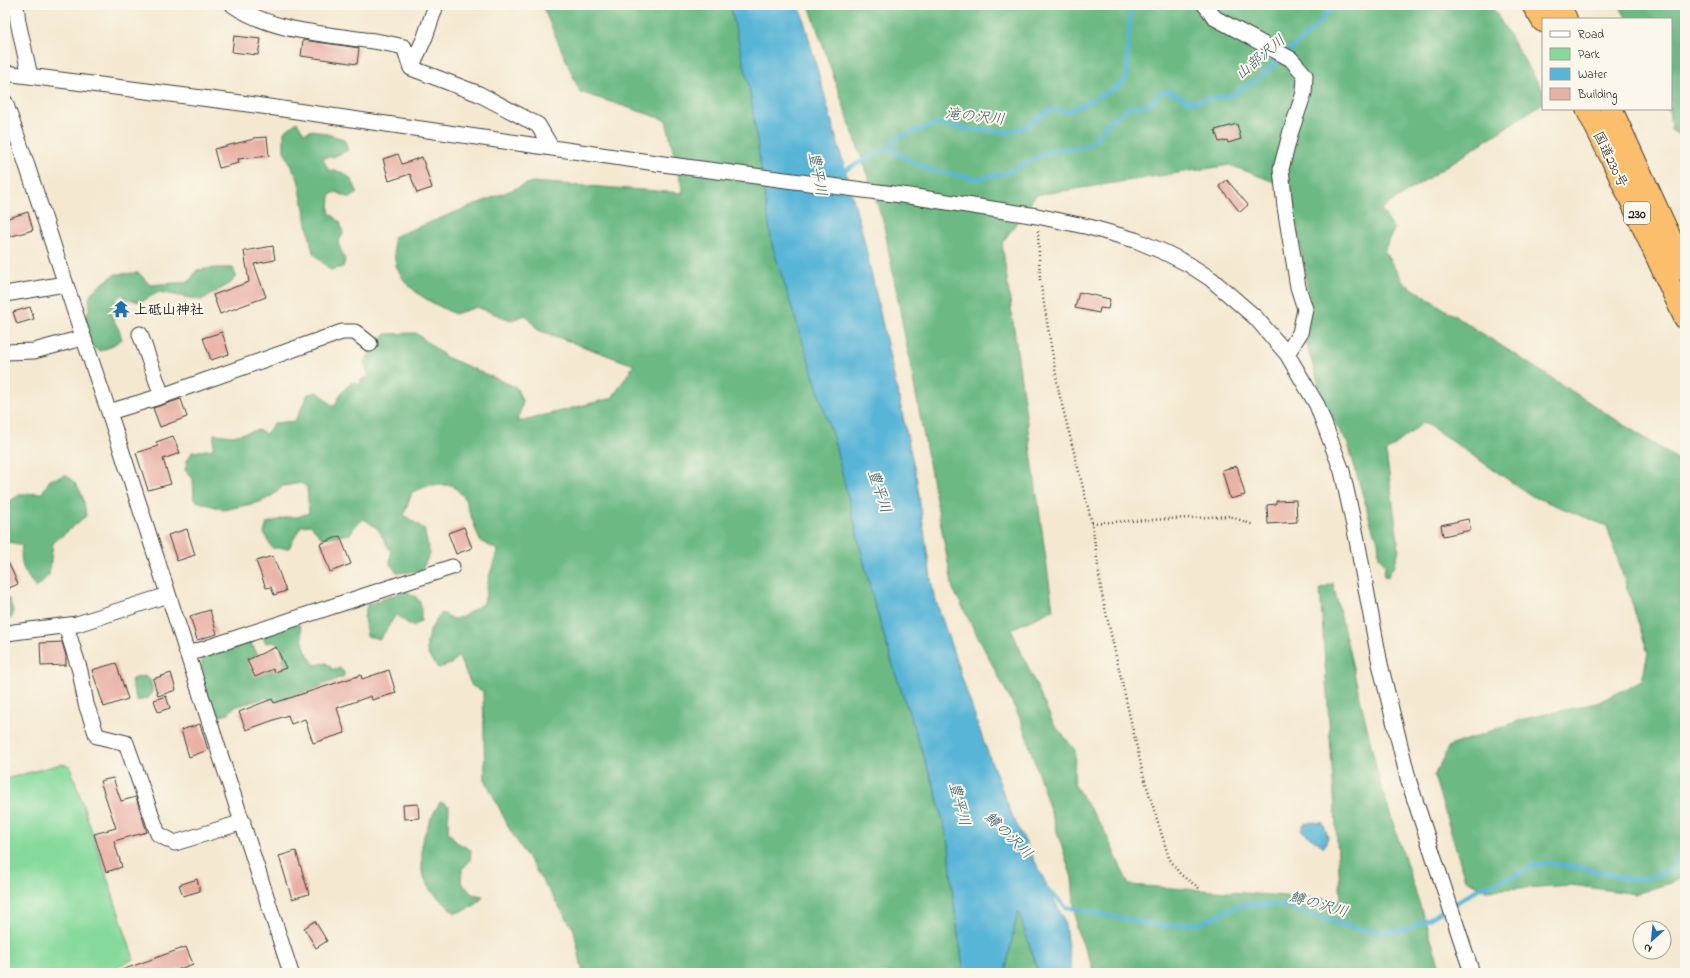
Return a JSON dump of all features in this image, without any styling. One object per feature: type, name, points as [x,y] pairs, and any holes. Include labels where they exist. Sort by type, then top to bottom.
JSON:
[{"type":"highway","points":[[1533,5],[1542,19]]},
{"type":"highway","points":[[1558,5],[1565,18]]},
{"type":"highway","name":"国道230号","points":[[1588,110],[1613,161],[1685,318]]},
{"type":"highway","name":"国道230号","points":[[1611,110],[1685,270]]},
{"type":"street","points":[[16,5],[18,22],[30,76]]},
{"type":"street","points":[[232,5],[241,11],[277,25],[318,34],[404,47],[411,68]]},
{"type":"street","points":[[411,68],[425,37],[436,5]]},
{"type":"street","points":[[1205,5],[1215,18],[1286,56],[1305,75],[1304,93],[1291,131],[1281,169],[1285,207],[1298,287],[1305,308],[1300,332],[1287,354]]},
{"type":"street","points":[[411,68],[479,94],[538,125],[551,147]]},
{"type":"street","points":[[5,73],[241,103],[664,164],[909,196],[1037,216],[1089,227],[1135,240],[1188,264],[1211,279],[1251,313],[1287,354],[1317,405],[1342,471],[1356,535],[1380,664],[1409,782],[1472,973]]},
{"type":"street","points":[[5,102],[20,144],[82,338],[109,412],[291,973]]},
{"type":"street","points":[[5,294],[65,284]]},
{"type":"street","points":[[109,412],[162,396],[342,332],[355,332],[370,344]]},
{"type":"street","points":[[140,334],[162,396]]},
{"type":"street","points":[[5,352],[34,351],[82,338]]},
{"type":"street","points":[[188,654],[452,567]]},
{"type":"street","points":[[5,634],[77,624],[168,595]]},
{"type":"street","points":[[66,626],[80,671],[86,704],[97,736],[126,743],[158,834],[175,843],[243,822]]},
{"type":"path","points":[[1037,216],[1040,280],[1059,393],[1092,522],[1102,595],[1144,774],[1169,858],[1180,874],[1199,888]]},
{"type":"path","points":[[1092,522],[1230,516],[1254,525]]},
{"type":"green space","points":[[542,5],[730,5],[872,595],[895,672],[934,786],[949,844],[953,898],[964,973],[583,973],[574,930],[510,830],[485,779],[483,691],[472,686],[458,656],[451,664],[438,668],[430,658],[428,652],[427,640],[431,628],[442,613],[454,619],[462,617],[484,603],[489,577],[498,550],[480,541],[464,497],[452,485],[431,485],[412,492],[404,515],[424,529],[430,554],[421,571],[397,573],[390,564],[391,552],[378,529],[364,519],[357,524],[350,534],[322,538],[311,525],[301,526],[289,548],[272,548],[264,533],[267,523],[309,513],[307,487],[301,483],[283,486],[272,496],[260,502],[224,510],[194,500],[193,479],[185,470],[187,461],[192,452],[213,449],[214,434],[233,436],[258,430],[266,434],[274,423],[295,421],[308,394],[318,392],[334,407],[342,392],[352,382],[359,385],[362,379],[369,377],[364,361],[386,334],[416,333],[446,357],[516,387],[523,402],[517,422],[612,398],[634,365],[538,330],[526,315],[511,320],[477,307],[455,314],[429,301],[413,289],[400,274],[395,262],[393,237],[532,182],[683,193],[666,120],[580,92]]},
{"type":"green space","points":[[809,5],[1491,5],[1542,89],[1542,104],[1381,209],[1394,229],[1384,251],[1404,283],[1677,459],[1685,455],[1685,878],[1636,894],[1572,885],[1486,890],[1465,879],[1434,776],[1449,746],[1524,719],[1597,703],[1642,681],[1648,653],[1607,526],[1532,496],[1424,422],[1386,452],[1399,549],[1394,567],[1390,571],[1388,577],[1384,576],[1385,564],[1379,557],[1378,538],[1374,534],[1348,444],[1327,410],[1306,343],[1311,308],[1290,188],[1230,165],[1036,195],[1002,243],[1053,610],[1011,629],[1053,723],[1075,750],[1074,784],[1104,830],[1129,885],[1341,900],[1320,589],[1333,583],[1380,783],[1442,973],[1095,973],[1076,928],[1072,878],[1021,720],[953,589],[883,221]]},
{"type":"green space","points":[[1619,5],[1685,5],[1685,139],[1671,130],[1669,110],[1672,110],[1672,18],[1626,18]]},
{"type":"green space","points":[[297,122],[304,133],[313,130],[344,139],[348,150],[333,157],[323,158],[328,170],[344,173],[348,176],[358,193],[350,198],[336,192],[330,195],[329,212],[340,222],[343,233],[338,243],[345,260],[343,267],[330,270],[313,253],[298,179],[284,151],[284,132]]},
{"type":"green space","points":[[233,268],[236,276],[231,283],[201,300],[159,292],[141,302],[126,299],[122,294],[116,300],[111,315],[122,339],[110,347],[100,351],[90,346],[85,319],[90,307],[89,298],[93,291],[115,274],[139,273],[150,285],[189,282],[197,270]]},
{"type":"green space","points":[[66,475],[71,479],[81,493],[86,516],[53,543],[49,575],[36,588],[23,568],[21,558],[22,545],[5,541],[5,504],[21,494],[42,493],[50,480]]},
{"type":"green space","points":[[405,591],[418,599],[420,602],[421,621],[413,627],[396,615],[380,639],[367,636],[364,618],[367,605]]},
{"type":"green space","points":[[5,597],[9,599],[13,610],[12,618],[5,619]]},
{"type":"green space","points":[[298,623],[306,650],[313,662],[316,665],[327,663],[332,669],[336,670],[339,668],[344,672],[344,676],[280,703],[266,698],[234,707],[226,714],[216,715],[207,694],[203,678],[203,657],[222,651],[230,643],[250,642],[264,664],[268,665],[284,658],[280,646],[274,642],[266,643],[262,636]]},
{"type":"green space","points":[[144,676],[150,680],[152,694],[148,698],[137,701],[131,682],[132,679]]},
{"type":"green space","points":[[61,764],[70,766],[134,959],[102,973],[5,973],[5,779]]},
{"type":"green space","points":[[440,802],[449,806],[448,831],[456,842],[471,850],[470,861],[462,869],[461,882],[472,894],[483,896],[478,903],[455,913],[430,890],[422,872],[422,841],[431,818]]},
{"type":"green space","points":[[1018,910],[1039,973],[1005,973]]},
{"type":"water","name":"豊平川","points":[[730,5],[799,5],[863,235],[916,476],[933,592],[983,740],[1011,813],[1064,920],[1072,973],[1039,973],[1018,911],[1005,973],[964,973],[953,898],[949,844],[934,786],[895,672],[872,595],[835,444],[772,245],[749,86]]},
{"type":"water","points":[[1312,822],[1323,823],[1328,837],[1324,847],[1301,830],[1304,824]]},
{"type":"building","points":[[234,36],[261,39],[258,55],[232,52]]},
{"type":"building","points":[[303,40],[359,48],[357,64],[301,56]]},
{"type":"building","points":[[1237,124],[1241,139],[1228,143],[1227,140],[1219,142],[1215,130]]},
{"type":"building","points":[[267,137],[269,156],[238,159],[239,163],[219,168],[214,149],[254,139],[253,138]]},
{"type":"building","points":[[398,154],[402,164],[422,157],[432,188],[417,193],[410,174],[389,181],[383,159]]},
{"type":"building","points":[[1227,180],[1248,205],[1240,212],[1219,186]]},
{"type":"building","points":[[28,212],[33,230],[5,238],[5,219]]},
{"type":"building","points":[[273,246],[275,260],[254,264],[266,297],[220,314],[213,295],[249,282],[244,251]]},
{"type":"building","points":[[1079,292],[1110,299],[1108,309],[1100,308],[1099,313],[1075,308]]},
{"type":"building","points":[[30,307],[34,319],[17,324],[13,312]]},
{"type":"building","points":[[222,332],[229,354],[211,360],[203,338]]},
{"type":"building","points":[[181,399],[187,417],[160,427],[153,408]]},
{"type":"building","points":[[173,436],[180,453],[163,459],[171,484],[148,490],[136,453],[158,446],[156,442]]},
{"type":"building","points":[[1237,466],[1245,495],[1230,499],[1222,470]]},
{"type":"building","points":[[1296,500],[1297,522],[1268,524],[1267,505],[1276,504],[1276,501]]},
{"type":"building","points":[[1468,519],[1471,530],[1443,536],[1441,525]]},
{"type":"building","points":[[464,527],[472,548],[456,554],[448,533]]},
{"type":"building","points":[[187,529],[195,555],[177,561],[168,535]]},
{"type":"building","points":[[340,536],[351,564],[330,572],[320,544]]},
{"type":"building","points":[[5,555],[18,584],[5,590]]},
{"type":"building","points":[[273,556],[286,591],[274,595],[271,587],[266,588],[256,561]]},
{"type":"building","points":[[210,610],[217,634],[197,640],[190,616]]},
{"type":"building","points":[[62,642],[66,656],[66,665],[41,666],[40,643]]},
{"type":"building","points":[[276,647],[286,668],[274,672],[273,669],[255,677],[247,660]]},
{"type":"building","points":[[116,663],[128,699],[104,707],[92,670]]},
{"type":"building","points":[[389,670],[396,693],[372,700],[371,696],[337,708],[345,733],[313,743],[305,719],[291,724],[288,715],[246,730],[239,712],[272,699],[274,703],[361,675],[362,679]]},
{"type":"building","points":[[171,673],[176,690],[158,696],[153,679]]},
{"type":"building","points":[[166,696],[170,708],[158,712],[154,700]]},
{"type":"building","points":[[200,724],[208,750],[189,757],[181,730]]},
{"type":"building","points":[[113,778],[121,801],[136,797],[147,832],[114,841],[122,867],[106,872],[94,834],[116,828],[100,781]]},
{"type":"building","points":[[418,804],[419,818],[404,819],[403,805]]},
{"type":"building","points":[[296,851],[309,894],[292,899],[279,856]]},
{"type":"building","points":[[197,879],[200,891],[183,896],[179,885]]},
{"type":"building","points":[[315,921],[327,941],[316,948],[304,928]]},
{"type":"building","points":[[186,947],[193,964],[169,973],[119,973],[119,971]]},
{"type":"waterway","name":"滝の沢川","points":[[841,172],[887,148],[900,136],[940,123],[967,129],[1008,132],[1025,127],[1050,110],[1070,111],[1116,88],[1126,79],[1131,5]]},
{"type":"waterway","name":"山部沢川","points":[[887,148],[930,170],[976,179],[1007,173],[1049,151],[1089,146],[1106,125],[1129,107],[1143,106],[1152,102],[1161,92],[1169,91],[1190,102],[1232,95],[1258,79],[1307,35],[1335,5]]},
{"type":"waterway","name":"鱒の沢川","points":[[1046,888],[1066,907],[1160,926],[1201,923],[1233,908],[1248,904],[1287,906],[1314,916],[1359,929],[1386,932],[1407,929],[1427,920],[1480,888],[1517,875],[1532,866],[1549,863],[1588,869],[1629,879],[1649,878],[1670,870],[1685,851]]},
{"type":"place","name":"上砥山神社","points":[[121,309]]}]
